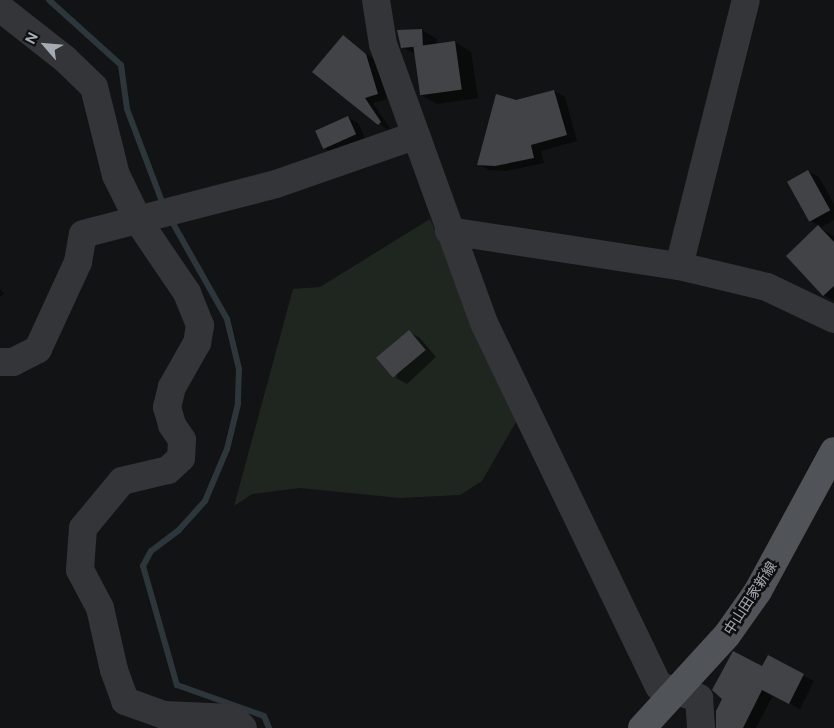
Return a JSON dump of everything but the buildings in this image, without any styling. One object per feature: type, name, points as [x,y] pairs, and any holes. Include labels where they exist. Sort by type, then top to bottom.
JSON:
[{"type":"main road","name":"中山田家新線","points":[[642,728],[727,635],[758,591],[830,468]]},
{"type":"street","points":[[376,0],[383,44],[414,136],[484,323],[582,531],[659,686],[699,698],[701,728]]},
{"type":"street","points":[[679,266],[746,0]]},
{"type":"street","points":[[0,8],[65,59],[94,87],[116,175],[139,222],[187,293],[200,325],[197,343],[172,387],[167,406],[172,425],[182,440],[181,458],[168,470],[122,481],[83,528],[80,570],[100,608],[125,701],[164,715],[208,722],[233,718],[244,728]]},
{"type":"street","points":[[0,362],[13,362],[38,349],[78,262],[83,234],[139,222],[276,184],[414,136]]},
{"type":"street","points":[[449,231],[679,266],[767,287],[834,319]]},
{"type":"shaded area","points":[[430,219],[520,415],[482,481],[460,495],[400,498],[300,488],[252,494],[234,506],[293,289],[320,287]]},
{"type":"waterway","points":[[49,0],[121,65],[127,109],[164,207]]},
{"type":"waterway","points":[[170,218],[227,319],[239,369],[238,404],[227,449],[205,501],[179,530],[151,551],[143,566],[177,685],[264,716],[269,728]]}]
